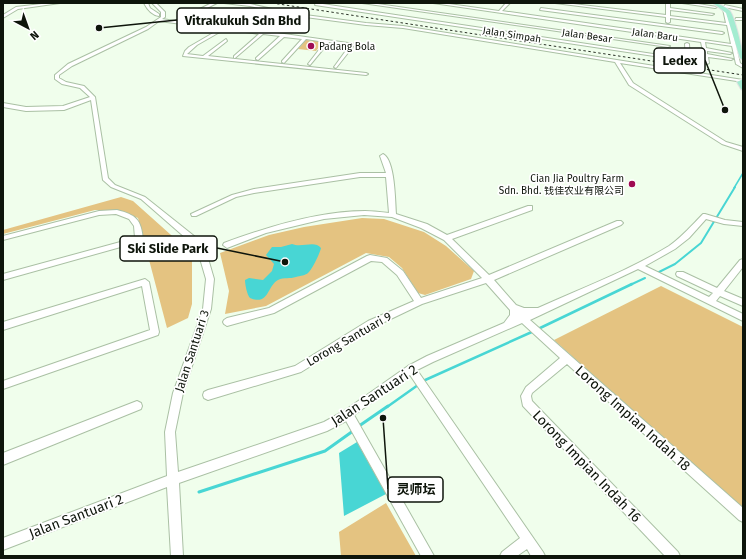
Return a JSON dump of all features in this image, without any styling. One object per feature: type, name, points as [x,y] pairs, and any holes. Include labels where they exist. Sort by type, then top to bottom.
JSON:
[{"type":"main road","points":[[720,3],[732,11],[736,19],[743,58]]},
{"type":"main road","points":[[715,5],[725,7],[743,41]]},
{"type":"main road","points":[[743,81],[740,82],[743,88]]},
{"type":"street","points":[[19,3],[14,4],[12,8],[58,3]]},
{"type":"street","points":[[146,3],[149,9],[157,17],[176,21],[353,44],[336,67]]},
{"type":"street","points":[[151,3],[157,17]]},
{"type":"street","points":[[3,105],[26,109],[64,108],[93,96],[82,87],[59,81],[57,76],[70,65],[147,28],[157,17],[163,17],[163,14],[154,3]]},
{"type":"street","points":[[176,21],[214,3]]},
{"type":"street","points":[[226,3],[250,5],[290,14],[403,28],[743,81]]},
{"type":"street","name":"Jalan Simpah","points":[[317,3],[707,64],[706,55]]},
{"type":"street","name":"Jalan Besar","points":[[364,3],[588,35],[668,44],[687,44],[730,53]]},
{"type":"street","points":[[381,14],[397,3]]},
{"type":"street","name":"Jalan Baru","points":[[435,3],[733,45]]},
{"type":"street","points":[[449,24],[472,3]]},
{"type":"street","points":[[500,12],[508,3]]},
{"type":"street","points":[[523,36],[544,3]]},
{"type":"street","points":[[557,3],[728,24]]},
{"type":"street","points":[[585,45],[599,3]]},
{"type":"street","points":[[668,3],[668,58]]},
{"type":"street","points":[[684,3],[715,5]]},
{"type":"street","points":[[741,9],[725,7],[738,64],[743,67]]},
{"type":"street","points":[[3,17],[17,8]]},
{"type":"street","points":[[631,12],[632,8]]},
{"type":"street","points":[[540,9],[722,33]]},
{"type":"street","points":[[668,9],[712,14]]},
{"type":"street","points":[[732,11],[741,9]]},
{"type":"street","points":[[732,11],[743,15]]},
{"type":"street","points":[[736,19],[743,19]]},
{"type":"street","points":[[225,28],[184,53],[184,55],[366,74]]},
{"type":"street","points":[[263,32],[234,57],[346,68]]},
{"type":"street","points":[[258,59],[284,35]]},
{"type":"street","points":[[284,62],[305,38]]},
{"type":"street","points":[[204,57],[226,40]]},
{"type":"street","points":[[310,64],[328,41]]},
{"type":"street","points":[[703,41],[706,55],[731,59]]},
{"type":"street","points":[[687,44],[688,61]]},
{"type":"street","points":[[617,62],[631,84],[724,143],[743,149]]},
{"type":"street","name":"Jalan Santuari 3","points":[[93,96],[105,179],[113,186],[143,198],[191,238],[203,255],[210,279],[207,309],[178,393],[170,432],[174,479],[177,556]]},
{"type":"street","points":[[383,156],[388,164],[393,215]]},
{"type":"street","points":[[194,214],[234,196],[254,191],[360,175],[390,176]]},
{"type":"street","points":[[447,238],[530,208]]},
{"type":"street","points":[[3,238],[99,213],[116,212],[131,217],[138,226],[139,239],[3,277]]},
{"type":"street","name":"Lorong Impian Indah 18","points":[[227,245],[264,231],[324,217],[364,213],[393,215],[424,226],[447,238],[488,279],[523,319],[743,516]]},
{"type":"street","name":"Jalan Santuari 2","points":[[3,544],[174,479],[350,417],[413,372],[454,348],[540,312],[638,266],[672,247],[708,217],[724,222],[743,224]]},
{"type":"street","name":"Lorong Santuari 9","points":[[208,395],[298,369],[372,324],[419,302],[488,279],[620,223]]},
{"type":"street","points":[[227,322],[271,311],[370,258],[384,260],[400,273],[419,302]]},
{"type":"street","points":[[710,302],[743,262]]},
{"type":"street","points":[[638,266],[743,318]]},
{"type":"street","points":[[680,274],[743,303]]},
{"type":"street","points":[[3,326],[145,282],[155,332],[3,385]]},
{"type":"street","points":[[507,326],[514,315],[514,308],[524,311],[540,312]]},
{"type":"street","name":"Lorong Impian Indah 16","points":[[567,358],[529,390],[526,396],[527,404],[674,556]]},
{"type":"street","points":[[413,372],[423,389],[539,556]]},
{"type":"street","points":[[3,459],[137,406]]},
{"type":"street","points":[[350,417],[428,556]]},
{"type":"street","points":[[506,556],[528,540]]},
{"type":"shaded area","name":"Padang Bola","points":[[306,40],[323,42],[316,51],[298,49]]},
{"type":"shaded area","points":[[121,197],[133,201],[180,243],[192,259],[192,304],[188,318],[167,328],[138,218],[118,210],[95,210],[3,234],[3,230]]},
{"type":"shaded area","points":[[362,218],[384,219],[424,232],[446,246],[474,271],[471,279],[425,295],[418,293],[402,268],[389,257],[366,253],[266,306],[225,314],[229,291],[220,253],[269,235],[304,227]]},
{"type":"shaded area","points":[[661,286],[743,327],[743,509],[554,340]]},
{"type":"shaded area","points":[[386,503],[416,556],[341,556],[339,532]]},
{"type":"water","points":[[292,244],[312,244],[321,248],[310,271],[307,274],[294,278],[278,280],[261,299],[256,300],[250,298],[247,292],[245,280],[249,278],[263,280],[272,271],[274,264],[266,255],[272,247],[281,247]]},
{"type":"water","points":[[357,442],[386,494],[344,516],[339,453]]},
{"type":"waterway","points":[[734,188],[743,173]]},
{"type":"waterway","points":[[659,272],[675,264],[701,243],[735,187]]},
{"type":"waterway","points":[[630,285],[645,278]]},
{"type":"waterway","points":[[538,329],[632,284]]},
{"type":"waterway","points":[[423,381],[534,331]]},
{"type":"waterway","points":[[387,407],[418,385]]},
{"type":"waterway","points":[[359,426],[388,406]]},
{"type":"waterway","points":[[199,492],[325,451],[353,431]]},
{"type":"railway","points":[[272,3],[743,75]]},
{"type":"place","name":"Vitrakukuh Sdn Bhd","points":[[99,28]]},
{"type":"place","name":"Padang Bola","points":[[311,46]]},
{"type":"place","name":"Ledex","points":[[725,110]]},
{"type":"place","name":"Cian Jia Poultry Farm Sdn. Bhd. 钱佳农业有限公司","points":[[632,184]]},
{"type":"place","name":"Ski Slide Park","points":[[285,262]]},
{"type":"place","name":"灵师坛","points":[[383,418]]}]
